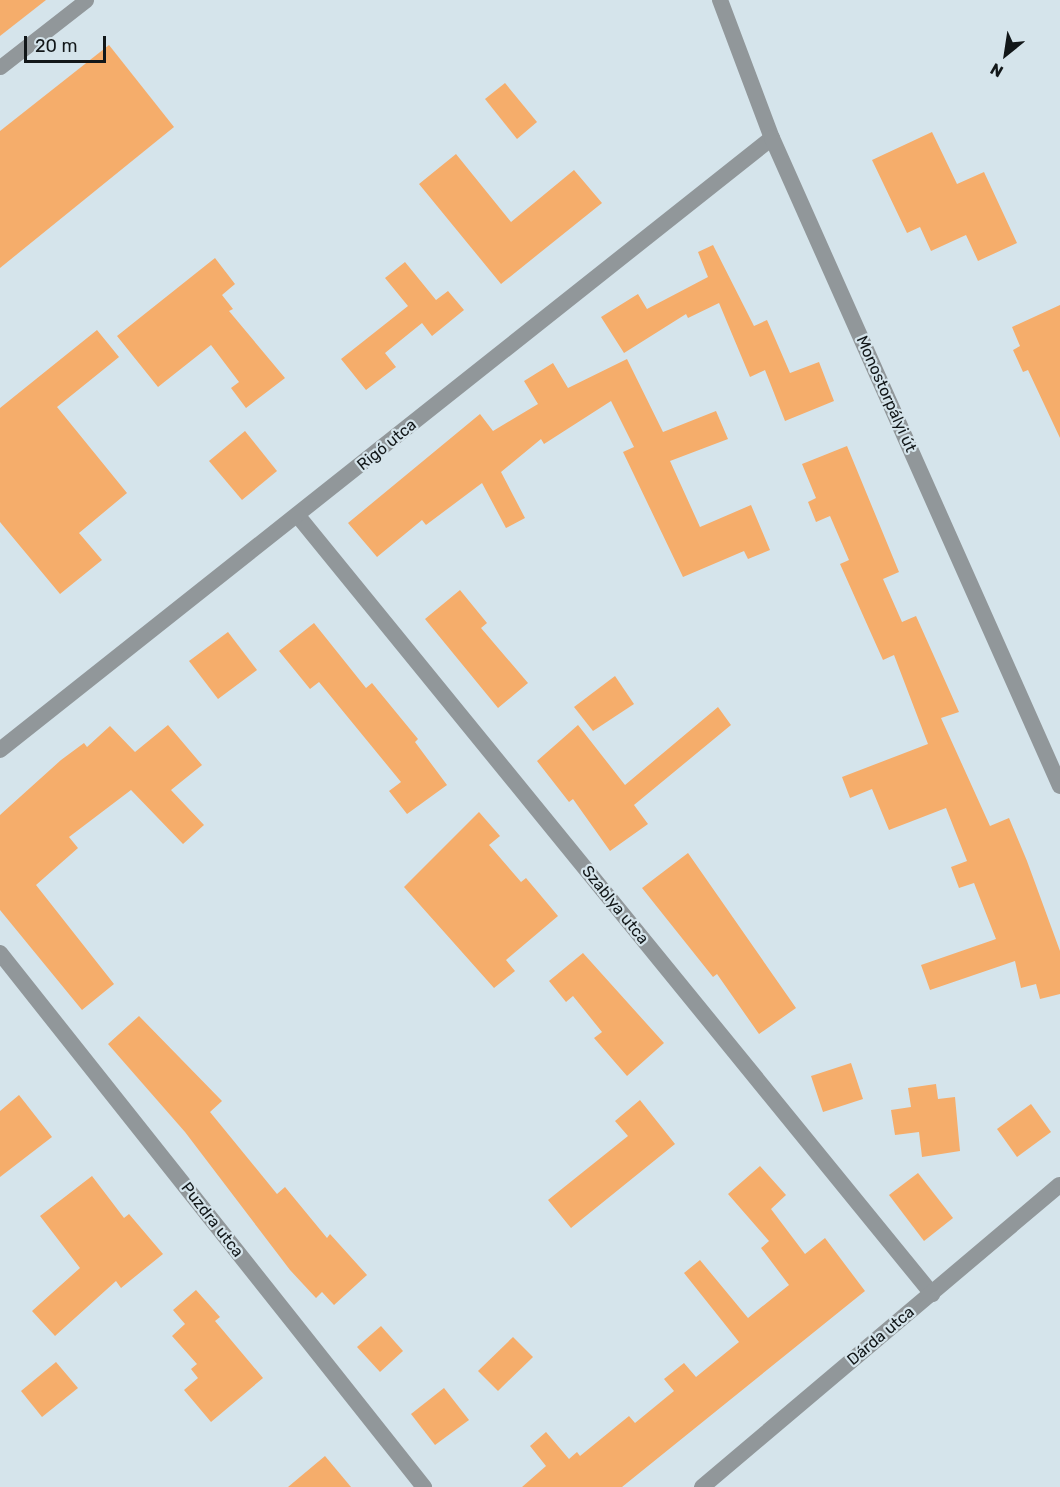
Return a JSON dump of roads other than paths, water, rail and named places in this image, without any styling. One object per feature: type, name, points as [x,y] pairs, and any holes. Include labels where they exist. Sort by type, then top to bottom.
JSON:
[{"type":"street","name":"Monostorpályi út","points":[[720,0],[772,138],[1060,786]]},
{"type":"street","name":"Rigó utca","points":[[0,750],[772,138]]},
{"type":"street","name":"Szablya utca","points":[[298,516],[932,1294]]},
{"type":"street","name":"Puzdra utca","points":[[0,953],[424,1487]]},
{"type":"street","name":"Dárda utca","points":[[702,1487],[1060,1185]]},
{"type":"lane","points":[[0,67],[86,0]]}]
